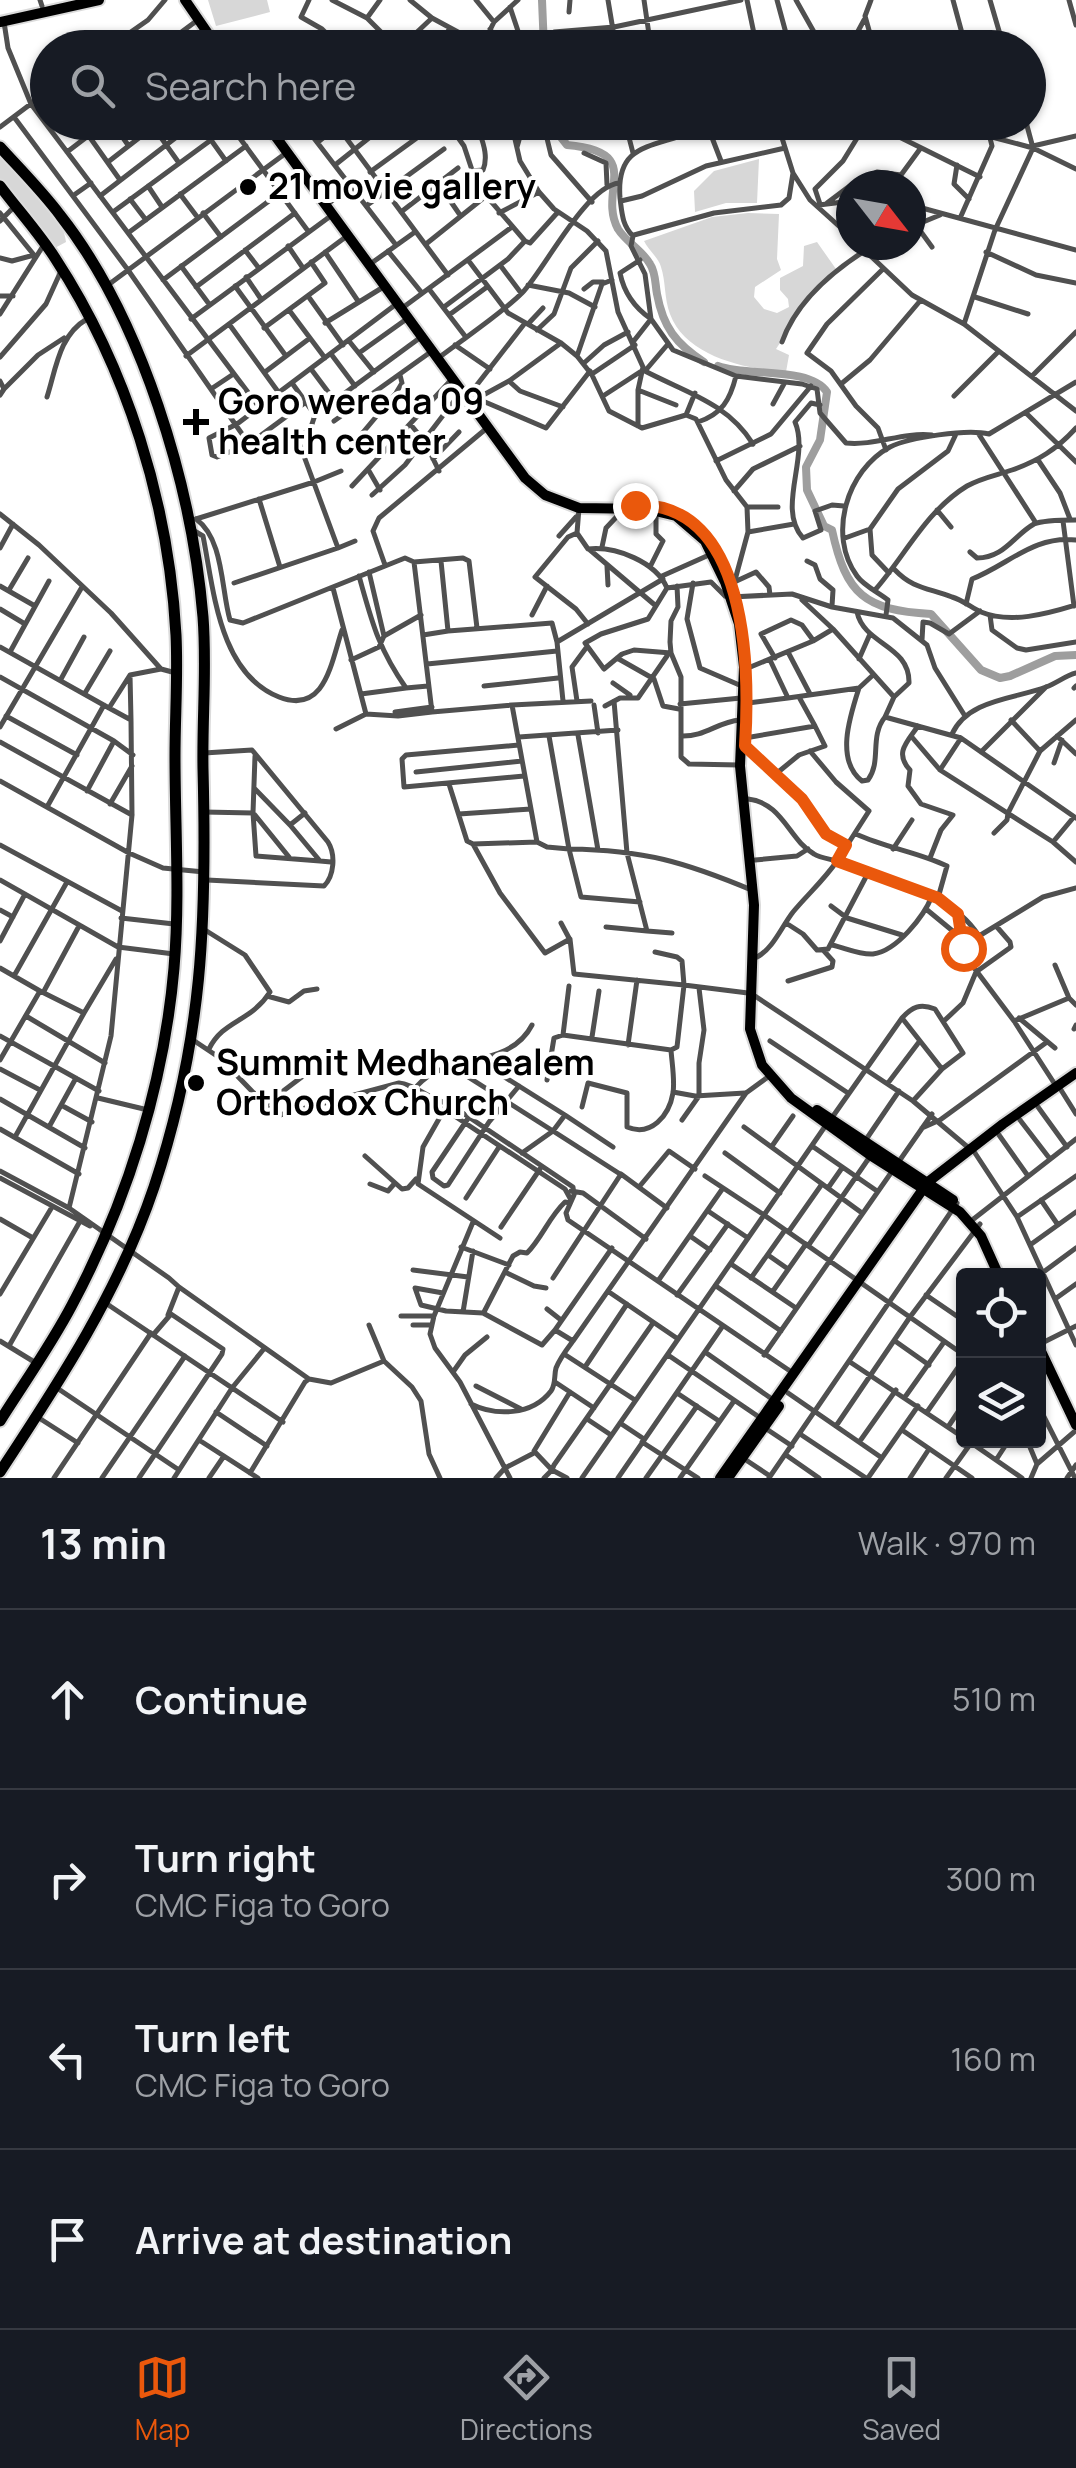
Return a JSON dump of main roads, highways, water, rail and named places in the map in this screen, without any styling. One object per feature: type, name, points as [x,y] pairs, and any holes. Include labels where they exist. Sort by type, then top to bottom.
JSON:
[{"type":"highway","points":[[0,147],[62,216],[105,287],[156,400],[192,523],[205,651],[205,930],[193,1040],[161,1166],[128,1250],[104,1303],[56,1387],[0,1472]]},
{"type":"highway","points":[[0,186],[55,256],[90,318],[137,431],[167,555],[176,668],[177,924],[165,1035],[132,1162],[72,1306],[1,1415]]},
{"type":"highway","points":[[55,256],[77,241]]},
{"type":"main road","points":[[3,18],[41,3],[69,0]]},
{"type":"main road","points":[[3,18],[99,0]]},
{"type":"main road","points":[[183,0],[201,30]]},
{"type":"main road","points":[[183,0],[203,30]]},
{"type":"main road","points":[[278,140],[372,262],[421,336],[470,398],[487,428],[536,488],[578,511],[656,510],[690,525],[712,554],[730,590],[742,645],[748,799],[755,860],[752,996],[756,1033],[783,1092],[870,1155],[895,1166]]},
{"type":"main road","points":[[282,140],[347,236],[536,483],[578,504],[658,506],[683,515],[708,538],[744,631],[748,668],[740,766],[754,891],[757,956],[752,996]]},
{"type":"main road","points":[[728,1478],[744,1458],[793,1373],[927,1187],[1076,1074]]},
{"type":"main road","points":[[927,1187],[1038,1107],[1058,1088],[1076,1082]]},
{"type":"main road","points":[[828,1122],[865,1141],[895,1166],[956,1205]]},
{"type":"main road","points":[[944,1194],[946,1175]]},
{"type":"main road","points":[[927,1187],[944,1194],[975,1223],[998,1268]]},
{"type":"main road","points":[[720,1478],[788,1393],[858,1282]]},
{"type":"main road","points":[[1044,1358],[1075,1431]]},
{"type":"main road","points":[[1046,1375],[1075,1431]]},
{"type":"waterway","points":[[542,0],[543,30]]},
{"type":"waterway","points":[[563,140],[567,145],[591,149],[612,164],[613,214],[618,229],[652,267],[660,306],[672,334],[704,362]]},
{"type":"waterway","points":[[718,366],[792,375],[818,384],[827,392],[820,440],[806,467],[807,490],[824,526],[832,530],[844,570],[862,595],[890,608],[931,614],[981,670],[1000,678],[1055,656],[1076,655]]},
{"type":"place","name":"21 movie gallery","points":[[248,187]]},
{"type":"place","name":"Goro wereda 09 health center","points":[[196,422]]},
{"type":"place","name":"Summit Medhanealem Orthodox Church","points":[[196,1083]]}]
